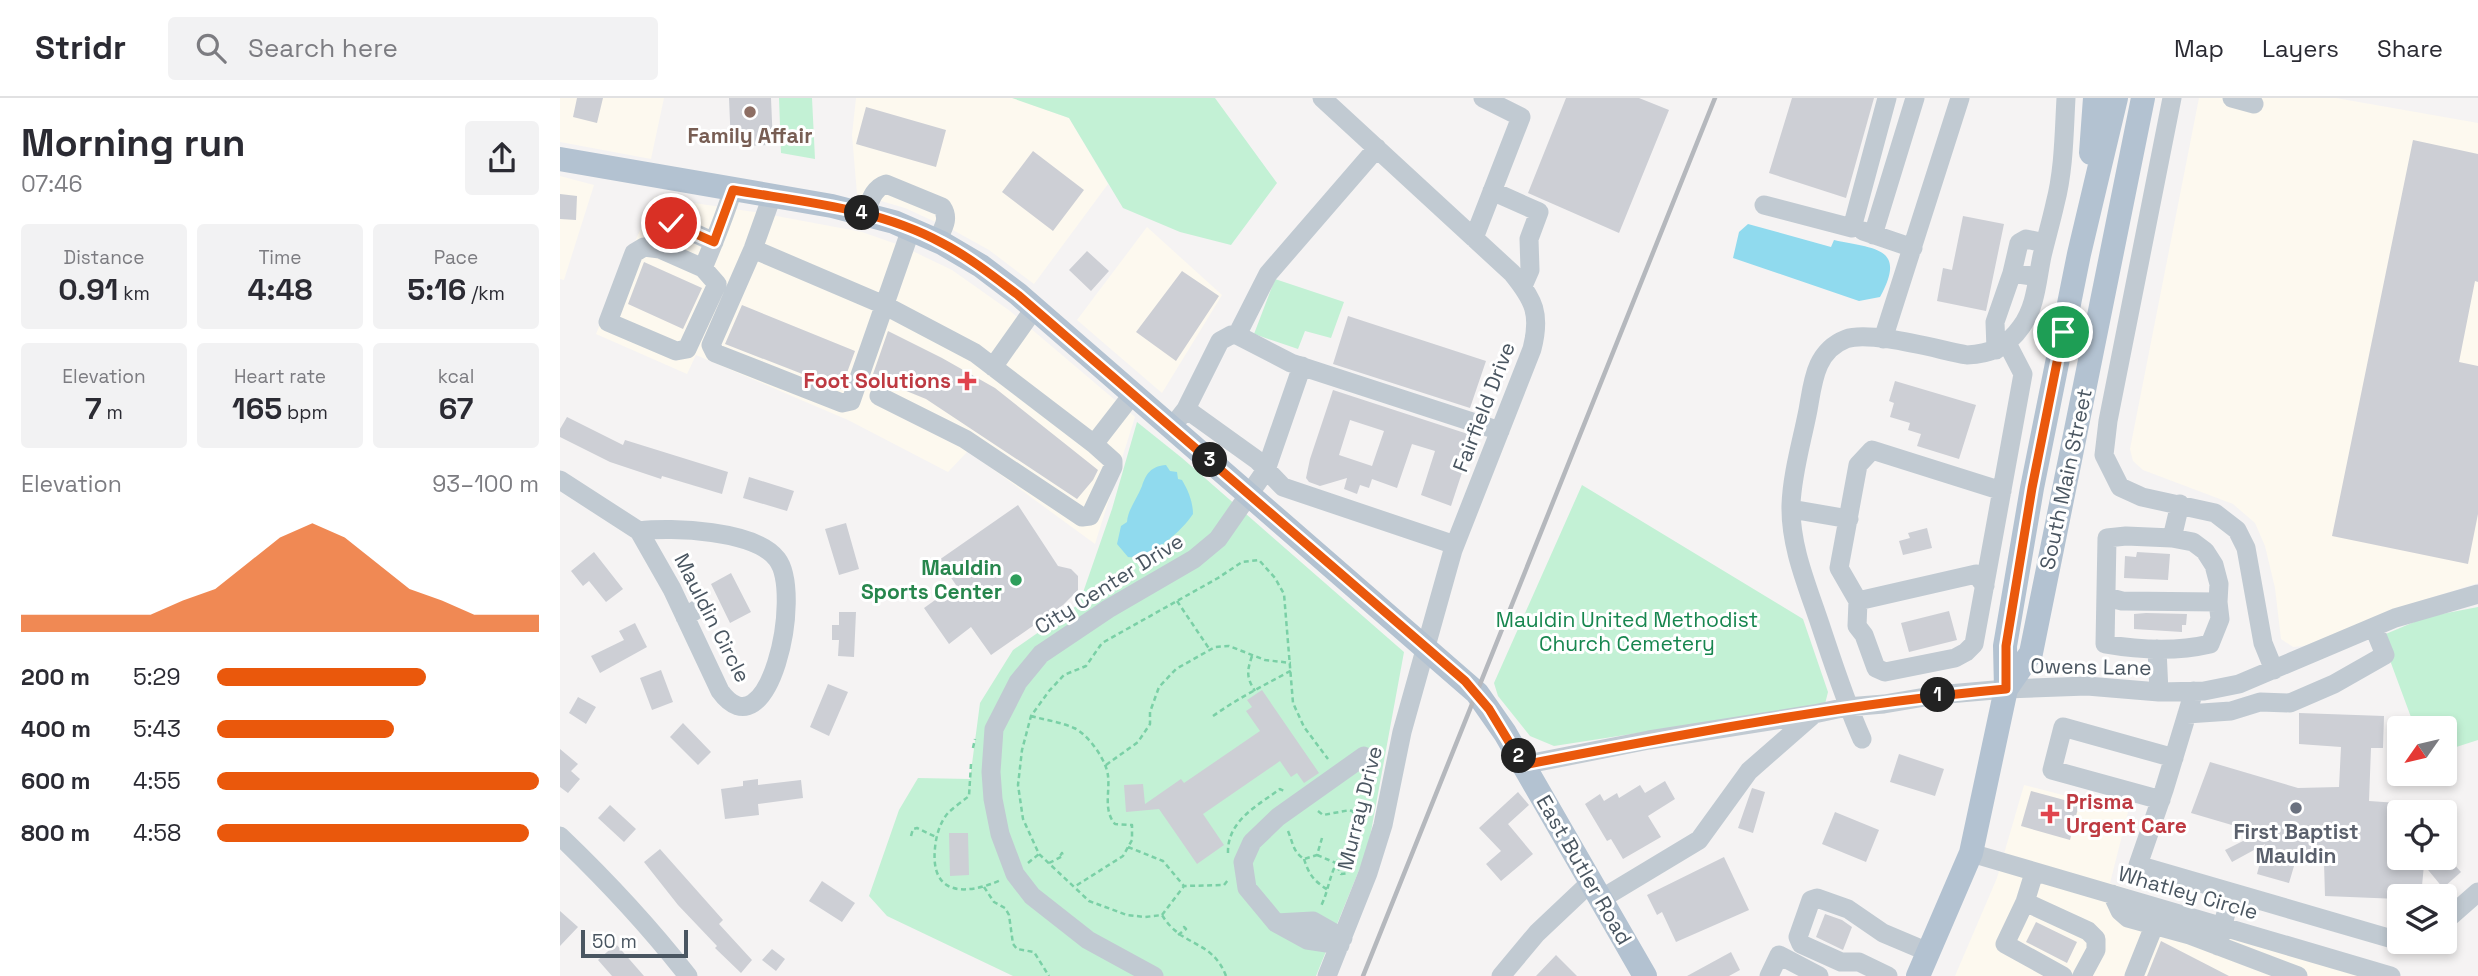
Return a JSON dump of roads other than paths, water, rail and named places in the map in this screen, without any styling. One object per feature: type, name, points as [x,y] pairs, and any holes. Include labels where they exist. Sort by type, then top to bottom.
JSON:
[{"type":"main road","points":[[2079,254],[2094,132],[2095,98]]},
{"type":"main road","name":"South Main Street","points":[[1918,976],[1971,853],[2006,689],[2006,646],[2032,488],[2079,254],[2116,98]]},
{"type":"main road","name":"South Main Street","points":[[2006,689],[2031,653],[2143,98]]},
{"type":"main road","name":"East Butler Road","points":[[560,160],[865,214],[911,229],[981,266],[1132,395],[1178,418],[1249,494],[1477,693],[1506,733],[1645,976]]},
{"type":"street","points":[[1474,238],[1521,117],[1483,98]]},
{"type":"street","points":[[1852,228],[1887,98]]},
{"type":"street","points":[[1873,235],[1915,98]]},
{"type":"street","points":[[1883,339],[1960,98]]},
{"type":"street","points":[[1862,739],[1847,707],[1794,543],[1791,509],[1793,488],[1817,366],[1833,346],[1860,337],[1967,355],[2001,347],[2027,319],[2032,308],[2056,204],[2066,98]]},
{"type":"street","points":[[2172,98],[2108,421],[2104,455],[2120,487],[2142,497],[2222,516],[2237,530],[2244,541],[2263,643],[2274,670]]},
{"type":"street","points":[[2232,98],[2255,104]]},
{"type":"street","name":"Fairfield Drive","points":[[1333,102],[1377,148],[1523,286],[1534,305],[1536,331],[1532,349],[1455,545],[1426,647]]},
{"type":"street","points":[[1237,335],[1268,274],[1377,148]]},
{"type":"street","points":[[865,214],[874,191],[886,184],[942,206],[947,220],[937,241]]},
{"type":"street","points":[[703,268],[733,190]]},
{"type":"street","points":[[1492,191],[1539,212],[1529,239],[1530,270],[1523,286]]},
{"type":"street","points":[[772,196],[753,249],[711,345],[715,353],[842,403],[851,401],[911,229]]},
{"type":"street","points":[[1764,205],[1913,247]]},
{"type":"street","points":[[660,248],[671,223],[714,242]]},
{"type":"street","points":[[2002,491],[1872,450],[1858,466],[1839,568],[1858,601],[1857,626],[1864,635],[1876,668],[1885,672],[1955,658],[1974,644],[1985,586],[2023,374],[2001,347],[1995,322],[2020,243],[2026,239],[2045,243]]},
{"type":"street","points":[[644,247],[660,248],[703,268],[717,284],[687,349],[676,351],[608,322],[634,253],[644,247]]},
{"type":"street","points":[[753,249],[884,305],[975,353],[1094,443],[1113,461],[1114,467],[1090,516],[1082,517],[965,439],[879,396]]},
{"type":"street","points":[[2012,274],[2038,277]]},
{"type":"street","points":[[993,367],[1034,309]]},
{"type":"street","points":[[1455,545],[1283,487],[1257,460],[1178,418],[1220,341],[1237,335],[1302,366],[1500,430]]},
{"type":"street","name":"City Center Drive","points":[[1154,976],[1070,928],[1032,896],[1015,874],[1000,834],[993,799],[991,772],[994,729],[1018,682],[1041,654],[1108,609],[1194,559],[1218,539],[1266,470],[1302,366]]},
{"type":"street","points":[[1094,443],[1132,395]]},
{"type":"street","name":"Mauldin Circle","points":[[560,480],[639,531],[673,589],[713,678],[725,697],[744,705],[761,696],[771,683],[783,632],[787,586],[784,573],[776,559],[761,545],[741,539],[701,532],[656,529],[639,531]]},
{"type":"street","points":[[2172,538],[2180,504]]},
{"type":"street","points":[[1791,509],[1849,519]]},
{"type":"street","points":[[2107,538],[2172,538],[2193,542],[2205,551],[2214,565],[2219,584],[2220,619],[2210,644],[2189,649],[2157,649],[2105,644],[2107,538]]},
{"type":"street","points":[[1858,601],[1976,574],[1985,586]]},
{"type":"street","name":"Owens Lane","points":[[1523,765],[1649,740],[1847,707],[2006,689],[2087,686],[2159,692],[2194,691],[2239,684],[2418,610],[2478,594]]},
{"type":"street","points":[[2107,597],[2122,601],[2218,602]]},
{"type":"street","points":[[685,617],[702,606]]},
{"type":"street","points":[[1824,636],[1857,626]]},
{"type":"street","points":[[2187,714],[2231,711],[2260,702],[2290,703],[2334,684],[2385,654],[2374,628]]},
{"type":"street","name":"Murray Drive","points":[[1327,976],[1368,873],[1383,825],[1402,732],[1426,647]]},
{"type":"street","points":[[2157,649],[2159,692]]},
{"type":"street","points":[[2194,691],[2161,800],[2138,864],[2387,938]]},
{"type":"street","points":[[1501,976],[1537,933],[1596,891],[1699,840],[1749,771],[1814,714]]},
{"type":"street","points":[[2161,800],[2052,770],[2063,727],[2174,758]]},
{"type":"street","points":[[1341,942],[1307,940],[1276,923],[1247,888],[1243,862],[1252,842],[1302,794],[1364,756]]},
{"type":"street","points":[[560,836],[616,890],[688,976]]},
{"type":"street","name":"Whatley Circle","points":[[1971,853],[2112,894],[2220,937],[2312,954],[2367,973],[2391,976]]},
{"type":"street","points":[[2034,873],[2025,902],[2006,944],[2063,976]]},
{"type":"street","points":[[2220,937],[2231,892]]},
{"type":"street","points":[[2457,910],[2478,892]]},
{"type":"street","points":[[2112,894],[2120,911],[2128,918],[2154,926],[2220,937],[2298,976]]},
{"type":"street","points":[[1888,976],[1859,962],[1841,962],[1801,944],[1798,937],[1811,900],[1816,898],[1848,909],[1883,933],[1928,952]]},
{"type":"street","points":[[2025,902],[2088,930],[2096,939],[2096,950],[2082,976]]},
{"type":"street","points":[[1276,923],[1313,921],[1341,942]]},
{"type":"street","points":[[2134,976],[2154,926]]},
{"type":"street","points":[[2306,976],[2312,954]]},
{"type":"street","points":[[1769,976],[1779,955],[1819,976]]},
{"type":"water","points":[[1748,224],[1831,247],[1834,240],[1882,253],[1888,259],[1890,268],[1880,297],[1859,301],[1733,258],[1739,232]]},
{"type":"water","points":[[1166,465],[1170,471],[1177,472],[1178,479],[1182,480],[1193,514],[1173,536],[1154,550],[1128,557],[1117,544],[1121,526],[1127,522],[1147,474],[1156,467]]},
{"type":"railway","points":[[1363,976],[1715,98]]},
{"type":"place","name":"Family Affair","points":[[750,112]]},
{"type":"place","name":"Foot Solutions","points":[[967,381]]},
{"type":"place","name":"Mauldin Sports Center","points":[[1016,580]]},
{"type":"place","name":"First Baptist Mauldin","points":[[2296,808]]},
{"type":"place","name":"Prisma Urgent Care","points":[[2050,814]]},
{"type":"park label","name":"Mauldin United Methodist Church Cemetery","points":[[1627,632]]}]
